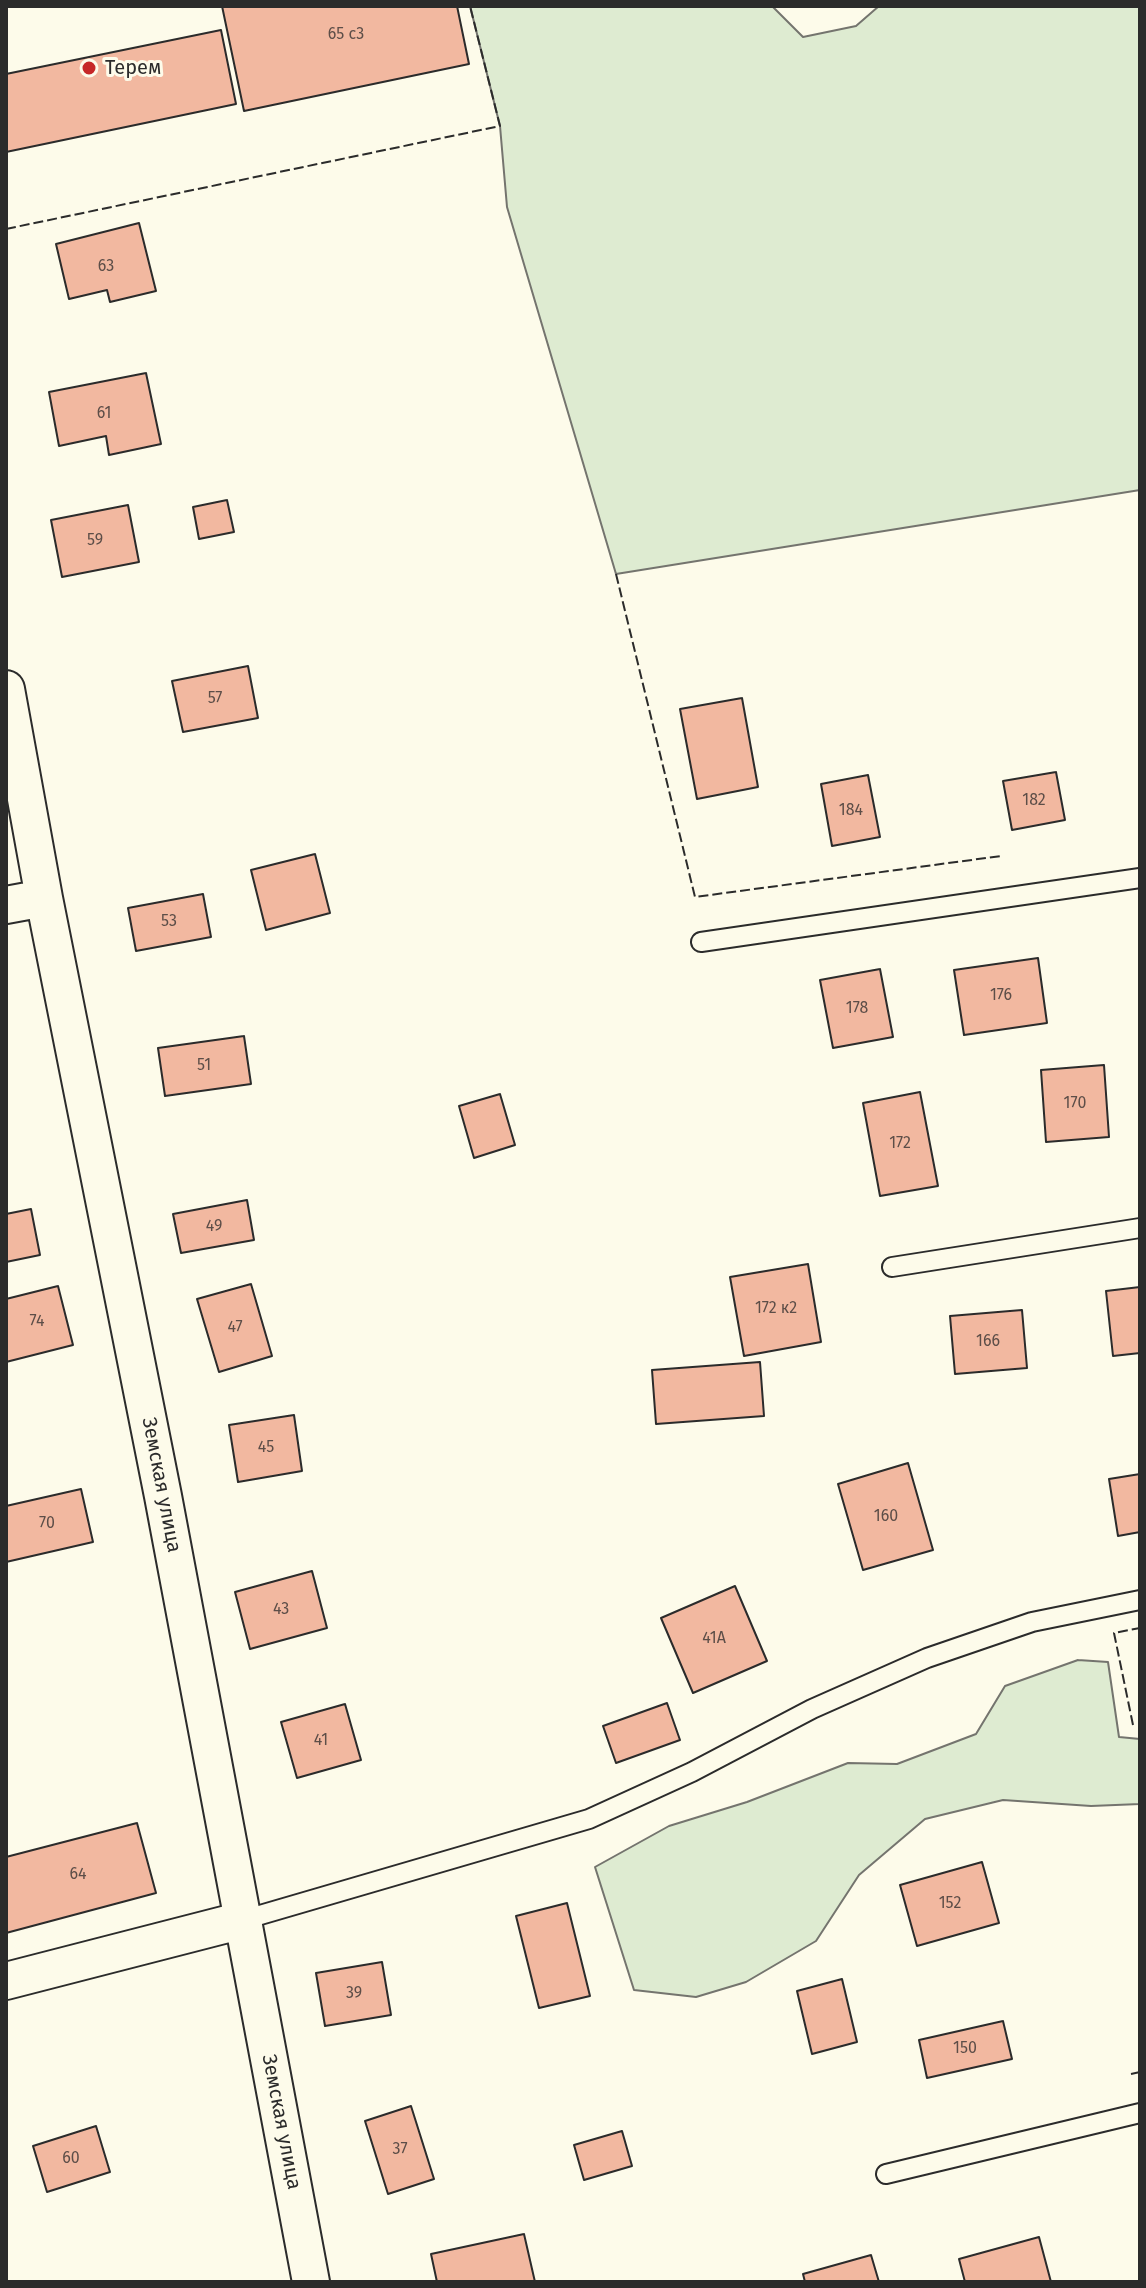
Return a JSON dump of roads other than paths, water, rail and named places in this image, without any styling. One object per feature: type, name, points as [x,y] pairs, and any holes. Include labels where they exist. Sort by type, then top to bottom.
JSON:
[{"type":"street","name":"Земская улица","points":[[6,689],[44,898],[163,1496],[311,2282]]},
{"type":"street","points":[[6,905],[44,898]]},
{"type":"street","points":[[6,1981],[243,1920]]},
{"type":"lane","points":[[701,942],[1140,878]]},
{"type":"lane","points":[[892,1267],[1140,1228]]},
{"type":"lane","points":[[243,1920],[589,1819],[692,1772],[812,1709],[927,1658],[1032,1622],[1140,1600]]},
{"type":"lane","points":[[886,2174],[1140,2113]]},
{"type":"place","name":"Терем","points":[[89,68]]}]
